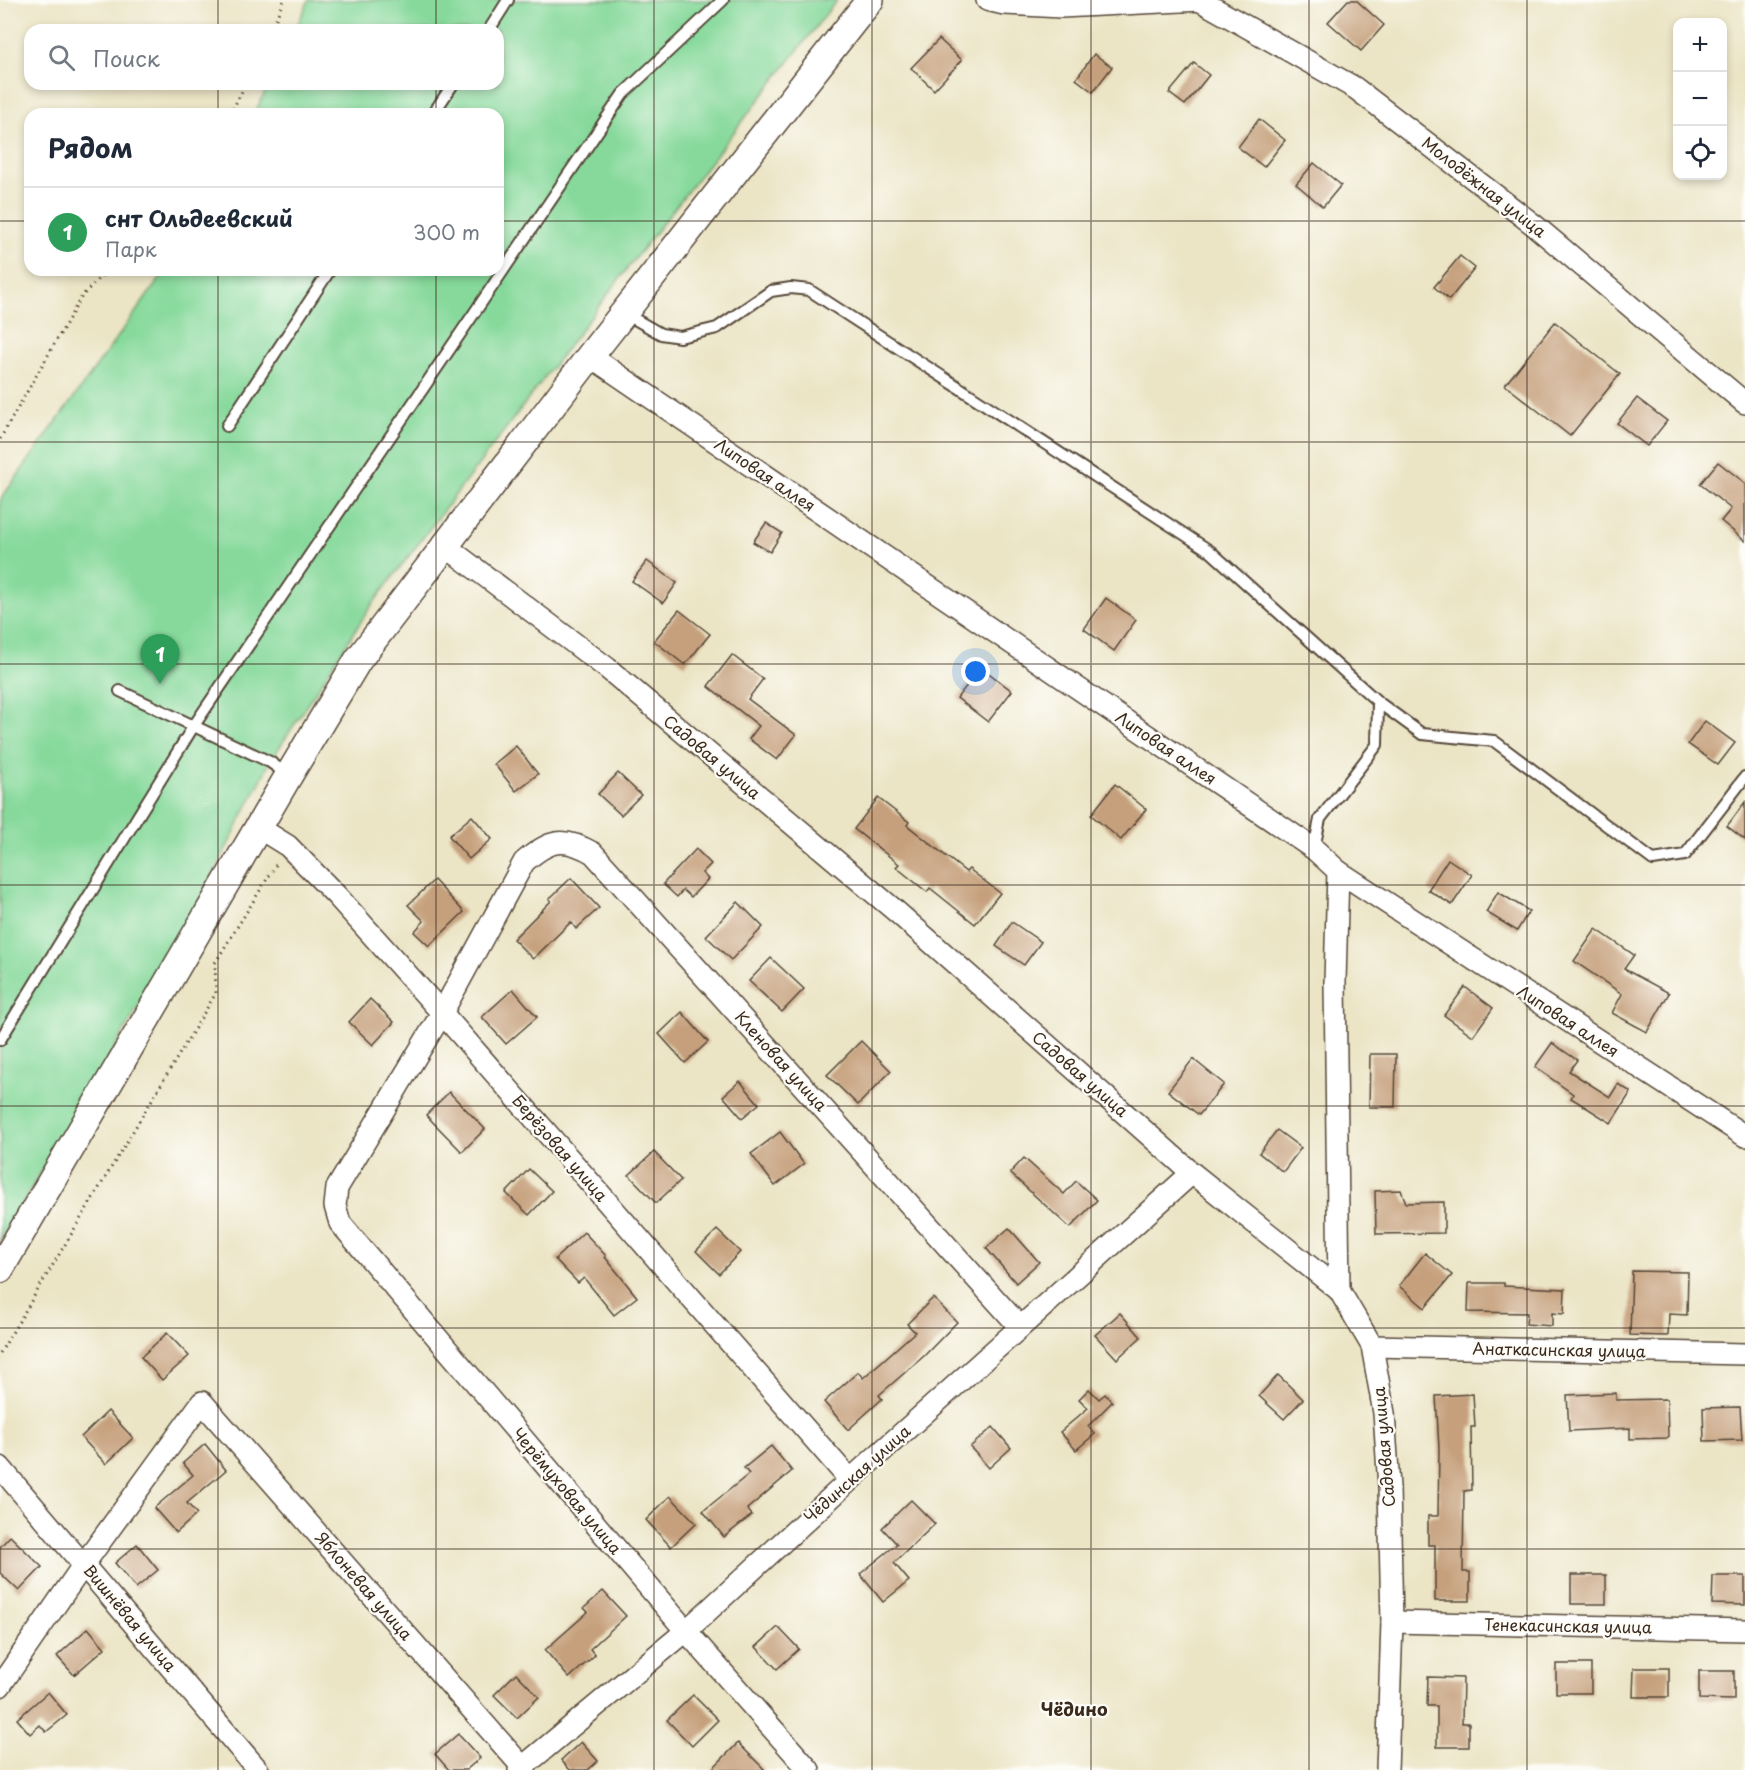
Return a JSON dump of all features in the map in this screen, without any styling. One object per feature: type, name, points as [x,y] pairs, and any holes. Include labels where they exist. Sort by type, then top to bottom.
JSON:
[{"type":"street","points":[[0,1269],[358,660],[590,356],[870,0]]},
{"type":"street","points":[[987,0],[1061,7],[1202,1]]},
{"type":"street","name":"Молодёжная улица","points":[[1202,1],[1355,88],[1534,225],[1745,404]]},
{"type":"street","name":"Липовая аллея","points":[[590,356],[1314,849],[1338,871],[1745,1136]]},
{"type":"street","name":"Садовая улица","points":[[444,545],[607,668],[889,906],[1192,1173],[1339,1290],[1372,1346],[1385,1424],[1392,1622],[1387,1770]]},
{"type":"street","name":"Берёзовая улица","points":[[258,828],[288,846],[337,896],[850,1480]]},
{"type":"street","name":"Кленовая улица","points":[[442,1013],[524,862],[541,847],[562,842],[578,844],[593,853],[1020,1327]]},
{"type":"street","points":[[1338,871],[1335,982],[1339,1290]]},
{"type":"street","name":"Черёмуховая улица","points":[[442,1013],[337,1188],[334,1206],[340,1222],[686,1631],[809,1770]]},
{"type":"street","name":"Чёдинская улица","points":[[522,1769],[686,1631],[850,1480],[1192,1173]]},
{"type":"street","name":"Анаткасинская улица","points":[[1372,1346],[1745,1354]]},
{"type":"street","name":"Яблоневая улица","points":[[84,1564],[202,1402],[522,1769]]},
{"type":"street","name":"Вишнёвая улица","points":[[0,1467],[258,1770]]},
{"type":"street","points":[[0,1686],[84,1564]]},
{"type":"street","name":"Тенекасинская улица","points":[[1392,1622],[1745,1630]]},
{"type":"lane","points":[[493,24],[508,0]]},
{"type":"lane","points":[[504,269],[623,94],[723,0]]},
{"type":"lane","points":[[437,108],[449,90]]},
{"type":"lane","points":[[227,426],[326,276]]},
{"type":"lane","points":[[0,1040],[193,727],[499,276]]},
{"type":"lane","points":[[624,313],[661,334],[680,337],[717,328],[771,291],[791,288],[809,290],[1210,551],[1378,702],[1422,734],[1494,741],[1653,860],[1685,855],[1745,777]]},
{"type":"lane","points":[[120,691],[270,762],[289,775]]},
{"type":"lane","points":[[1314,849],[1320,819],[1377,745],[1378,702]]},
{"type":"path","points":[[274,24],[284,0]]},
{"type":"path","points":[[233,108],[243,90]]},
{"type":"path","points":[[0,439],[82,296],[101,276]]},
{"type":"path","points":[[0,1353],[216,993],[215,963],[288,846]]},
{"type":"green space","points":[[309,0],[837,0],[630,265],[371,606],[270,762],[190,920],[0,1241],[0,500],[162,276],[504,276],[504,108],[257,108],[266,90],[504,90],[504,24],[298,24]]},
{"type":"building","points":[[1348,0],[1356,0],[1384,25],[1361,51],[1328,22]]},
{"type":"building","points":[[939,39],[962,60],[934,90],[911,68]]},
{"type":"building","points":[[1094,54],[1112,67],[1093,92],[1076,79]]},
{"type":"building","points":[[1194,63],[1209,75],[1185,105],[1169,93]]},
{"type":"building","points":[[1259,119],[1285,140],[1264,167],[1238,147]]},
{"type":"building","points":[[1314,163],[1341,185],[1323,207],[1296,184]]},
{"type":"building","points":[[1460,256],[1475,268],[1449,300],[1434,287]]},
{"type":"building","points":[[1555,322],[1620,374],[1570,436],[1505,385]]},
{"type":"building","points":[[1637,398],[1667,421],[1647,446],[1617,423]]},
{"type":"building","points":[[1718,462],[1745,483],[1745,541],[1721,521],[1731,509],[1700,484]]},
{"type":"building","points":[[766,523],[782,533],[770,552],[753,542]]},
{"type":"building","points":[[647,561],[677,583],[663,603],[632,581]]},
{"type":"building","points":[[1106,598],[1136,620],[1114,651],[1084,629]]},
{"type":"building","points":[[679,610],[710,634],[685,665],[654,641]]},
{"type":"building","points":[[732,655],[763,679],[748,699],[796,735],[777,760],[749,739],[759,726],[708,686]]},
{"type":"building","points":[[981,667],[1012,691],[988,722],[957,698]]},
{"type":"building","points":[[1705,721],[1735,743],[1718,765],[1688,744]]},
{"type":"building","points":[[516,746],[538,774],[516,791],[494,764]]},
{"type":"building","points":[[618,773],[641,795],[621,815],[598,794]]},
{"type":"building","points":[[1115,784],[1146,809],[1121,840],[1091,815]]},
{"type":"building","points":[[878,798],[909,822],[907,825],[966,872],[969,869],[1000,893],[975,924],[930,888],[927,892],[896,867],[899,864],[854,829]]},
{"type":"building","points":[[1745,802],[1745,840],[1727,826]]},
{"type":"building","points":[[472,816],[492,839],[469,859],[449,836]]},
{"type":"building","points":[[696,849],[711,864],[702,873],[708,879],[691,897],[683,890],[677,897],[663,884]]},
{"type":"building","points":[[1448,859],[1472,875],[1452,905],[1428,890]]},
{"type":"building","points":[[571,878],[599,908],[576,929],[571,922],[533,959],[513,939]]},
{"type":"building","points":[[434,880],[464,912],[429,946],[414,932],[424,921],[408,905]]},
{"type":"building","points":[[1498,892],[1529,911],[1517,931],[1486,912]]},
{"type":"building","points":[[738,902],[763,927],[731,960],[706,936]]},
{"type":"building","points":[[1012,922],[1041,942],[1024,965],[996,946]]},
{"type":"building","points":[[1596,929],[1634,955],[1624,969],[1669,993],[1647,1032],[1612,1013],[1622,994],[1574,961]]},
{"type":"building","points":[[771,958],[804,989],[782,1012],[749,981]]},
{"type":"building","points":[[1465,987],[1493,1008],[1473,1036],[1444,1015]]},
{"type":"building","points":[[513,989],[537,1017],[506,1044],[482,1017]]},
{"type":"building","points":[[370,999],[394,1022],[373,1045],[349,1022]]},
{"type":"building","points":[[682,1012],[708,1042],[685,1063],[659,1034]]},
{"type":"building","points":[[861,1041],[891,1071],[858,1105],[827,1075]]},
{"type":"building","points":[[1552,1043],[1577,1060],[1569,1071],[1610,1097],[1618,1084],[1631,1092],[1611,1123],[1571,1098],[1573,1094],[1535,1067]]},
{"type":"building","points":[[1370,1054],[1396,1054],[1395,1107],[1369,1107]]},
{"type":"building","points":[[1193,1059],[1224,1084],[1199,1115],[1168,1091]]},
{"type":"building","points":[[740,1081],[759,1104],[742,1118],[723,1096]]},
{"type":"building","points":[[449,1092],[485,1129],[462,1152],[426,1115]]},
{"type":"building","points":[[1277,1130],[1301,1148],[1283,1172],[1259,1153]]},
{"type":"building","points":[[780,1132],[804,1164],[775,1186],[751,1154]]},
{"type":"building","points":[[654,1152],[681,1180],[656,1203],[629,1175]]},
{"type":"building","points":[[1024,1158],[1064,1194],[1076,1181],[1097,1200],[1070,1228],[1010,1173]]},
{"type":"building","points":[[529,1169],[552,1191],[529,1215],[506,1193]]},
{"type":"building","points":[[1401,1190],[1406,1203],[1444,1202],[1444,1233],[1376,1234],[1375,1191]]},
{"type":"building","points":[[1009,1228],[1039,1262],[1016,1283],[986,1248]]},
{"type":"building","points":[[717,1230],[740,1252],[719,1274],[696,1251]]},
{"type":"building","points":[[584,1232],[606,1256],[637,1297],[614,1315],[584,1278],[578,1283],[555,1259]]},
{"type":"building","points":[[1425,1253],[1452,1275],[1425,1308],[1399,1286]]},
{"type":"building","points":[[1632,1271],[1688,1272],[1687,1315],[1669,1314],[1668,1336],[1630,1335]]},
{"type":"building","points":[[1469,1283],[1504,1283],[1504,1286],[1565,1289],[1564,1314],[1552,1313],[1552,1326],[1526,1324],[1527,1313],[1468,1312]]},
{"type":"building","points":[[933,1298],[957,1322],[924,1356],[879,1395],[882,1399],[848,1430],[824,1402],[858,1372],[863,1378],[915,1332],[907,1324]]},
{"type":"building","points":[[1120,1313],[1141,1337],[1117,1359],[1095,1335]]},
{"type":"building","points":[[167,1333],[189,1356],[162,1380],[141,1357]]},
{"type":"building","points":[[1278,1375],[1303,1399],[1284,1419],[1259,1396]]},
{"type":"building","points":[[1089,1389],[1099,1399],[1105,1394],[1112,1402],[1088,1426],[1095,1434],[1076,1450],[1060,1432],[1088,1408],[1079,1399]]},
{"type":"building","points":[[1616,1393],[1616,1400],[1667,1399],[1668,1438],[1630,1439],[1630,1428],[1569,1431],[1567,1395]]},
{"type":"building","points":[[1473,1394],[1475,1427],[1471,1427],[1472,1490],[1464,1491],[1463,1572],[1470,1572],[1470,1601],[1435,1601],[1435,1545],[1428,1545],[1428,1516],[1438,1516],[1439,1448],[1436,1396]]},
{"type":"building","points":[[1740,1407],[1742,1440],[1704,1441],[1703,1408]]},
{"type":"building","points":[[108,1411],[133,1438],[106,1464],[81,1437]]},
{"type":"building","points":[[993,1427],[1011,1448],[989,1468],[970,1447]]},
{"type":"building","points":[[205,1444],[226,1470],[187,1503],[197,1514],[176,1533],[154,1508],[193,1475],[183,1463]]},
{"type":"building","points":[[771,1446],[792,1471],[747,1509],[752,1515],[724,1537],[703,1511],[749,1474],[744,1468]]},
{"type":"building","points":[[670,1496],[696,1523],[671,1547],[646,1520]]},
{"type":"building","points":[[911,1500],[935,1524],[894,1563],[909,1581],[883,1602],[860,1574],[897,1544],[882,1528]]},
{"type":"building","points":[[10,1536],[42,1567],[19,1591],[0,1573],[0,1547]]},
{"type":"building","points":[[137,1544],[158,1570],[136,1588],[115,1563]]},
{"type":"building","points":[[1571,1575],[1606,1575],[1606,1604],[1571,1604]]},
{"type":"building","points":[[1713,1576],[1745,1576],[1745,1605],[1712,1604]]},
{"type":"building","points":[[603,1591],[626,1616],[590,1649],[595,1655],[569,1678],[545,1650],[588,1612],[584,1608]]},
{"type":"building","points":[[778,1627],[799,1649],[777,1669],[756,1647]]},
{"type":"building","points":[[88,1628],[105,1648],[74,1675],[57,1656]]},
{"type":"building","points":[[1556,1664],[1591,1664],[1591,1693],[1556,1693]]},
{"type":"building","points":[[1634,1668],[1669,1668],[1669,1697],[1633,1697]]},
{"type":"building","points":[[1699,1671],[1734,1671],[1734,1700],[1699,1699]]},
{"type":"building","points":[[516,1673],[539,1697],[517,1718],[494,1695]]},
{"type":"building","points":[[1428,1677],[1463,1678],[1462,1723],[1469,1723],[1469,1747],[1437,1747],[1437,1706],[1427,1706]]},
{"type":"building","points":[[48,1692],[67,1715],[46,1732],[40,1725],[30,1734],[17,1719]]},
{"type":"building","points":[[693,1695],[718,1720],[692,1746],[667,1720]]},
{"type":"building","points":[[458,1734],[480,1758],[466,1770],[449,1770],[435,1754]]},
{"type":"building","points":[[581,1742],[598,1761],[588,1770],[570,1770],[561,1760]]},
{"type":"building","points":[[738,1743],[765,1770],[711,1770]]},
{"type":"place","name":"снт Ольдеевский","points":[[160,684]]},
{"type":"district","name":"Чёдино","points":[[1074,1710]]}]
